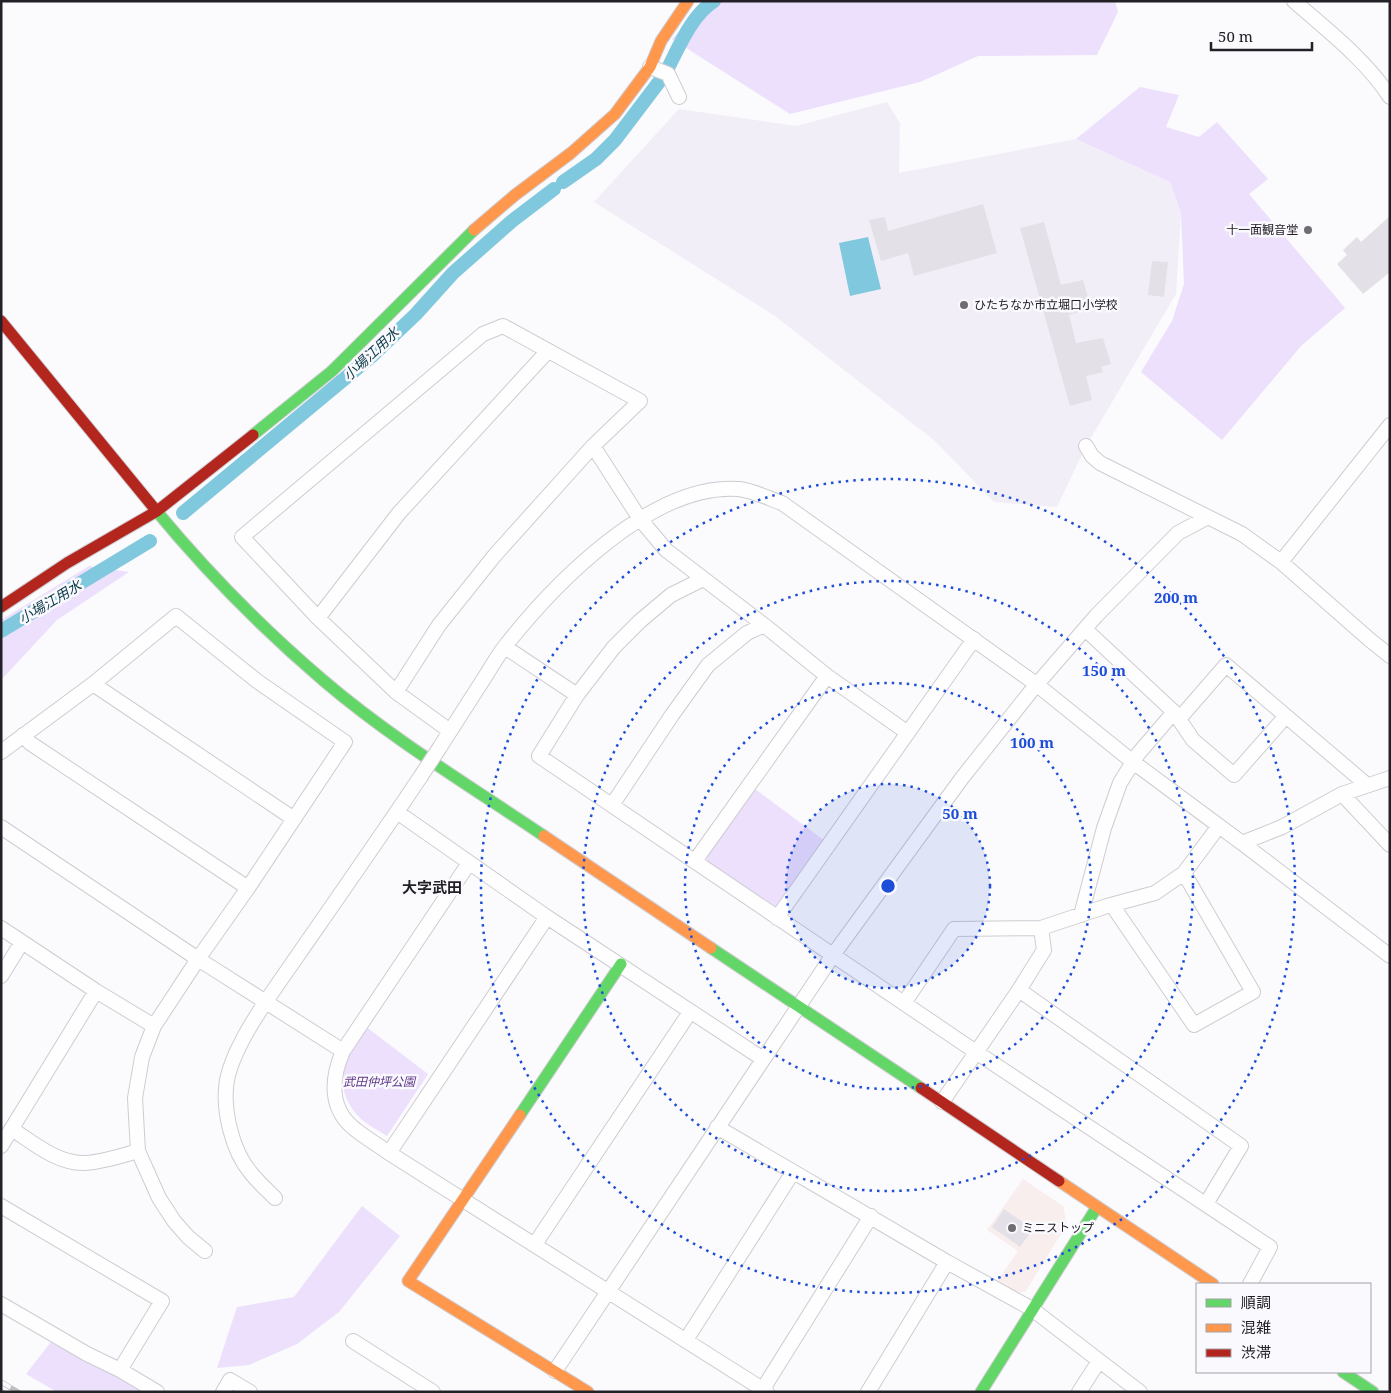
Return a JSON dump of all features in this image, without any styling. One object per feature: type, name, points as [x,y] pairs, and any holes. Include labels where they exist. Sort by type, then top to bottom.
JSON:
[{"type":"street","points":[[1,608],[66,563],[157,511],[332,372],[487,218],[571,153],[615,114],[650,67],[661,41],[688,1]]},
{"type":"street","points":[[1294,1],[1345,46],[1378,80],[1390,97]]},
{"type":"street","points":[[650,67],[668,74],[679,97]]},
{"type":"street","points":[[1,321],[175,533],[258,621],[324,681],[419,752],[1211,1283]]},
{"type":"street","points":[[396,692],[439,624],[495,555],[593,446],[640,401],[547,352],[503,326],[482,334],[242,537],[318,618],[396,692],[450,731]]},
{"type":"street","points":[[318,618],[400,514],[547,352]]},
{"type":"street","points":[[1281,562],[1390,425]]},
{"type":"street","points":[[593,446],[640,519],[666,550],[764,624],[827,676],[908,733]]},
{"type":"street","points":[[1086,446],[1092,456],[1100,463],[1242,534],[1281,562],[1390,656]]},
{"type":"street","points":[[275,1198],[250,1173],[239,1154],[231,1132],[226,1107],[227,1081],[234,1056],[266,1002],[397,812],[504,647],[550,593],[603,546],[640,519],[670,503],[694,494],[718,489],[740,489],[760,494],[782,504],[1036,684],[1133,762],[1242,842],[1390,956]]},
{"type":"street","points":[[555,1371],[833,955],[962,778],[1036,684],[1085,629],[1178,534],[1208,517]]},
{"type":"street","points":[[703,579],[671,595],[614,647],[577,696],[540,756],[976,1052],[1270,1246],[1251,1283]]},
{"type":"street","points":[[1,752],[93,684],[176,616],[258,681],[345,742],[154,1026],[142,1058],[135,1098],[138,1151],[159,1198],[174,1221],[188,1237],[205,1251]]},
{"type":"street","points":[[612,805],[708,665],[747,633],[764,624]]},
{"type":"street","points":[[1085,629],[1176,716],[1193,740],[1234,776],[1286,716]]},
{"type":"street","points":[[777,918],[974,639]]},
{"type":"street","points":[[504,647],[577,696]]},
{"type":"street","points":[[1081,915],[1104,828],[1120,783],[1138,754],[1226,666],[1368,785]]},
{"type":"street","points":[[695,861],[827,676]]},
{"type":"street","points":[[93,684],[294,819]]},
{"type":"street","points":[[23,735],[30,743],[248,888]]},
{"type":"street","points":[[1242,842],[1282,826],[1342,794],[1390,778]]},
{"type":"street","points":[[1342,794],[1390,845]]},
{"type":"street","points":[[397,812],[547,916],[763,1059]]},
{"type":"street","points":[[904,1003],[954,928],[1041,928],[1155,893],[1184,874],[1219,826]]},
{"type":"street","points":[[1,827],[198,959],[343,1051]]},
{"type":"street","points":[[469,863],[343,1051],[336,1066],[334,1081],[335,1098],[342,1114],[354,1129],[764,1391],[871,1216]]},
{"type":"street","points":[[1112,905],[1194,1025],[1253,992],[1184,874]]},
{"type":"street","points":[[388,1152],[547,916]]},
{"type":"street","points":[[1,928],[96,991],[154,1026]]},
{"type":"street","points":[[942,1102],[1019,990],[1044,950],[1041,928]]},
{"type":"street","points":[[1,976],[22,942]]},
{"type":"street","points":[[588,1392],[408,1281],[464,1201],[621,964]]},
{"type":"street","points":[[1019,990],[1241,1146],[1206,1204]]},
{"type":"street","points":[[1,1146],[96,991]]},
{"type":"street","points":[[535,1244],[690,1012]]},
{"type":"street","points":[[717,1127],[947,1262],[1032,1309],[1140,1392]]},
{"type":"street","points":[[12,1129],[45,1151],[66,1160],[84,1163],[138,1151]]},
{"type":"street","points":[[686,1340],[793,1172]]},
{"type":"street","points":[[1,1206],[162,1301],[120,1370]]},
{"type":"street","points":[[980,1392],[1097,1208]]},
{"type":"street","points":[[868,1392],[947,1262]]},
{"type":"street","points":[[1,1304],[157,1392]]},
{"type":"street","points":[[353,1341],[432,1392]]},
{"type":"street","points":[[1079,1392],[1099,1361]]},
{"type":"street","points":[[1344,1373],[1373,1392]]},
{"type":"street","points":[[223,1392],[230,1380],[250,1392]]},
{"type":"shaded area","name":"ひたちなか市立堀口小学校","points":[[887,102],[900,123],[899,173],[1076,139],[1170,182],[1181,213],[1176,294],[1086,446],[1057,507],[994,502],[935,441],[775,316],[594,202],[679,109],[796,126]]},
{"type":"shaded area","points":[[1023,1179],[1063,1206],[1067,1224],[1026,1291],[1018,1293],[997,1281],[1018,1251],[987,1230]]},
{"type":"green space","points":[[708,1],[1115,1],[1118,12],[1097,55],[978,56],[920,82],[790,114],[672,39]]},
{"type":"green space","points":[[1140,87],[1179,95],[1166,127],[1199,137],[1217,122],[1268,179],[1249,194],[1345,308],[1301,346],[1222,440],[1141,372],[1172,321],[1184,284],[1181,213],[1170,182],[1076,139]]},
{"type":"green space","points":[[89,566],[129,572],[57,620],[1,680],[1,620]]},
{"type":"green space","points":[[755,789],[825,841],[777,908],[707,863],[707,855]]},
{"type":"green space","name":"武田仲坪公園","points":[[365,1026],[428,1074],[387,1136],[361,1119],[345,1096],[343,1084],[347,1061]]},
{"type":"green space","points":[[362,1206],[400,1236],[339,1312],[297,1344],[249,1365],[217,1368],[237,1307],[294,1297]]},
{"type":"green space","points":[[51,1342],[135,1383],[146,1392],[57,1392],[26,1374]]},
{"type":"water","points":[[868,237],[881,289],[850,296],[839,243]]},
{"type":"building","points":[[983,204],[997,253],[914,276],[908,253],[881,261],[869,220],[885,217],[888,231]]},
{"type":"building","points":[[1390,216],[1390,272],[1363,294],[1337,264],[1347,255],[1343,250],[1357,237],[1361,242]]},
{"type":"building","points":[[1044,222],[1061,285],[1083,280],[1091,308],[1069,315],[1076,343],[1103,338],[1111,364],[1101,367],[1103,372],[1086,376],[1092,400],[1070,406],[1020,228]]},
{"type":"building","points":[[1152,261],[1168,262],[1164,297],[1148,295]]},
{"type":"building","name":"ミニストップ","points":[[1004,1209],[1033,1229],[1020,1247],[992,1227]]},
{"type":"waterway","name":"小場江用水","points":[[667,70],[692,23],[714,1]]},
{"type":"waterway","name":"小場江用水","points":[[563,182],[596,159],[615,140],[662,78]]},
{"type":"waterway","name":"小場江用水","points":[[183,513],[373,355],[416,314],[453,273],[512,221],[554,189]]},
{"type":"waterway","name":"小場江用水","points":[[1,631],[150,541]]},
{"type":"railway","points":[[1,1382],[18,1392]]},
{"type":"traffic: fast","points":[[253,435],[332,371],[474,230]]},
{"type":"traffic: fast","points":[[154,508],[235,598],[324,681],[377,723],[544,836]]},
{"type":"traffic: fast","points":[[711,948],[921,1088]]},
{"type":"traffic: fast","points":[[520,1115],[621,964]]},
{"type":"traffic: fast","points":[[981,1392],[1097,1207]]},
{"type":"traffic: fast","points":[[1344,1373],[1373,1392]]},
{"type":"traffic: slow","points":[[474,230],[515,195],[571,153],[615,114],[650,67],[661,41],[688,1]]},
{"type":"traffic: slow","points":[[544,836],[711,948]]},
{"type":"traffic: slow","points":[[520,1115],[408,1281],[588,1392]]},
{"type":"traffic: slow","points":[[1059,1181],[1212,1283]]},
{"type":"traffic: jam","points":[[1,321],[154,508]]},
{"type":"traffic: jam","points":[[1,607],[67,563],[157,511],[253,435]]},
{"type":"traffic: jam","points":[[921,1088],[1059,1181]]},
{"type":"place","name":"十一面観音堂","points":[[1308,230]]},
{"type":"place","name":"ひたちなか市立堀口小学校","points":[[964,305]]},
{"type":"place","name":"ミニストップ","points":[[1012,1228]]},
{"type":"district","name":"大字武田","points":[[432,888]]}]
